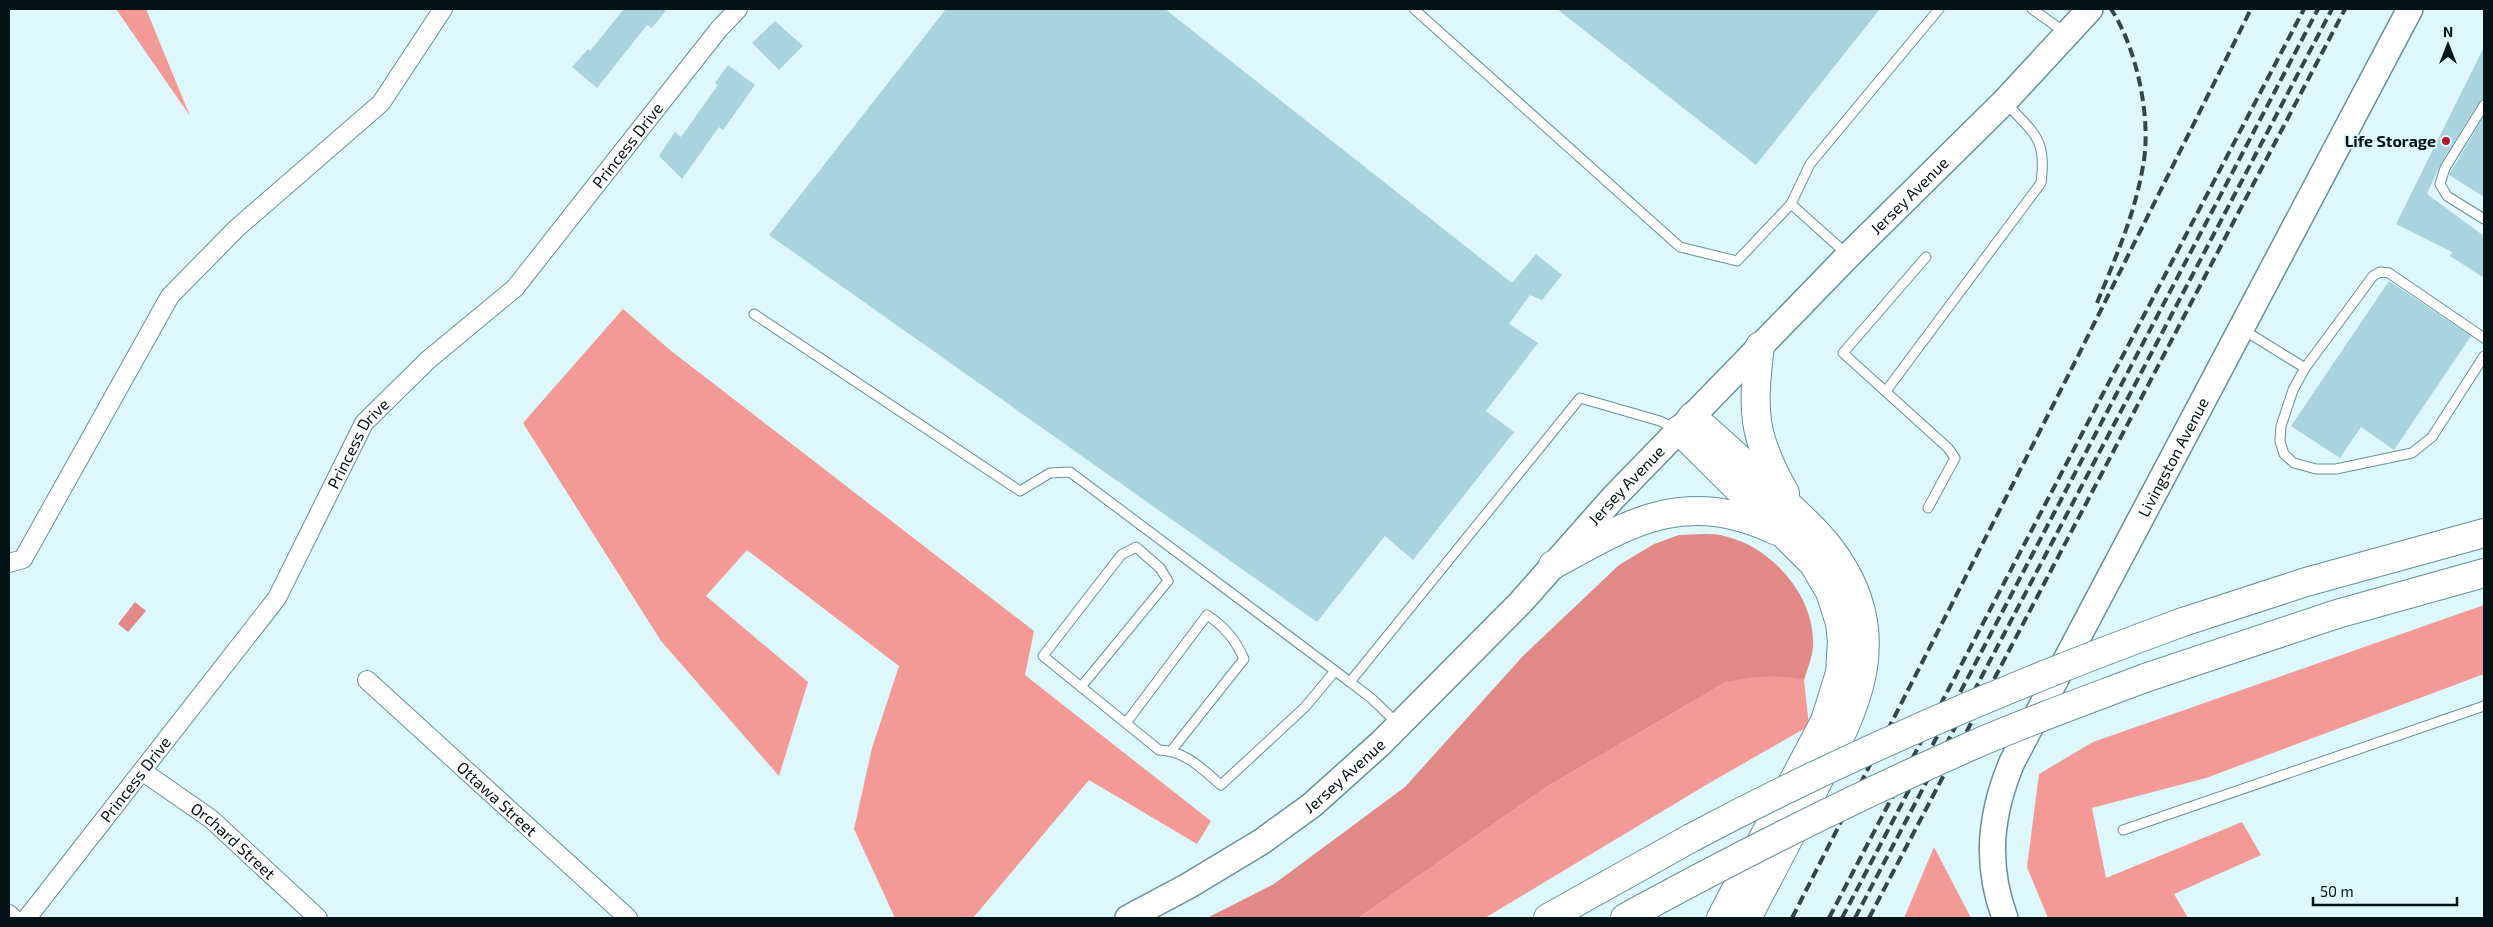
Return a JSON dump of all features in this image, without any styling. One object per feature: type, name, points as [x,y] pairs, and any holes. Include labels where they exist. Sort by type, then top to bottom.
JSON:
[{"type":"highway","points":[[1721,918],[1825,721],[1840,673],[1842,641],[1840,623],[1833,600],[1823,576],[1792,524],[1756,426],[1755,392],[1760,346]]},
{"type":"highway","points":[[1686,424],[1792,524],[1835,556],[1858,601],[1864,636],[1863,670],[1858,696],[1849,721],[1748,918]]},
{"type":"highway","points":[[1553,565],[1622,528],[1680,511],[1712,511],[1755,522],[1792,524]]},
{"type":"highway","points":[[1548,918],[1691,838],[1862,752],[1993,694],[2183,622],[2306,582],[2484,533]]},
{"type":"highway","points":[[1635,913],[1783,834],[1974,745],[2145,678],[2337,614],[2484,573]]},
{"type":"main road","name":"Jersey Avenue","points":[[1128,918],[1212,872],[1286,824],[1339,782],[1399,725],[1520,602],[1760,346],[2005,101],[2090,9]]},
{"type":"main road","name":"Livingston Avenue","points":[[2005,918],[1998,898],[1992,857],[1994,817],[2003,783],[2016,753],[2410,9]]},
{"type":"street","points":[[9,563],[23,559],[170,296],[237,228],[381,103],[443,9]]},
{"type":"street","name":"Princess Drive","points":[[27,918],[277,598],[364,423],[428,360],[515,288],[718,29],[738,9]]},
{"type":"street","name":"Ottawa Street","points":[[367,680],[628,918]]},
{"type":"street","name":"Orchard Street","points":[[142,771],[211,819],[318,918]]},
{"type":"street","points":[[9,914],[13,918]]},
{"type":"lane","points":[[1414,9],[1680,247],[1737,261],[1791,204],[1810,164],[1939,9]]},
{"type":"lane","points":[[2032,9],[2068,34]]},
{"type":"lane","points":[[1886,391],[2041,183],[2044,162],[2039,139],[2005,101]]},
{"type":"lane","points":[[2484,105],[2446,168],[2440,184],[2447,196],[2484,219]]},
{"type":"lane","points":[[1791,204],[1848,256]]},
{"type":"lane","points":[[1926,257],[1843,353],[1948,448],[1955,458],[1928,508]]},
{"type":"lane","points":[[2484,338],[2389,273],[2380,272],[2373,276],[2306,368],[2294,390],[2281,426],[2280,441],[2284,454],[2294,463],[2316,469],[2336,469],[2412,453],[2432,437],[2484,356]]},
{"type":"lane","points":[[754,314],[1020,491],[1050,473],[1070,472],[1371,698],[1399,725]]},
{"type":"lane","points":[[2241,328],[2306,368]]},
{"type":"lane","points":[[1350,682],[1580,398],[1660,421],[1686,424]]},
{"type":"lane","points":[[1081,686],[1168,581],[1160,568],[1136,547],[1120,555],[1043,656],[1159,750],[1171,750],[1191,759],[1221,785],[1305,707],[1335,671]]},
{"type":"lane","points":[[1126,723],[1207,615],[1224,626],[1237,642],[1244,659],[1171,750]]},
{"type":"lane","points":[[2123,830],[2484,706]]},
{"type":"shaded area","points":[[116,9],[146,9],[190,116]]},
{"type":"shaded area","points":[[623,309],[670,350],[1034,631],[1025,675],[1211,821],[1197,844],[1089,780],[973,918],[895,918],[854,829],[872,748],[899,666],[747,550],[706,596],[808,682],[779,776],[661,641],[523,423]]},
{"type":"shaded area","points":[[1679,535],[1716,535],[1745,543],[1761,552],[1789,578],[1800,594],[1812,629],[1813,647],[1811,660],[1804,680],[1765,676],[1726,682],[1548,786],[1358,918],[1207,918],[1274,884],[1405,787],[1523,656],[1619,565],[1654,544]]},
{"type":"shaded area","points":[[135,602],[146,611],[128,632],[118,624]]},
{"type":"shaded area","points":[[2484,605],[2484,674],[2206,778],[2092,808],[2106,878],[2242,822],[2261,855],[2174,894],[2188,918],[2048,918],[2027,867],[2039,774],[2093,742]]},
{"type":"shaded area","points":[[1756,675],[1782,675],[1804,680],[1809,726],[1711,782],[1485,918],[1358,918],[1548,786],[1726,682]]},
{"type":"shaded area","points":[[1934,847],[1971,918],[1904,918]]},
{"type":"building","points":[[624,9],[667,9],[652,28],[647,25],[597,88],[572,67],[588,49],[590,51]]},
{"type":"building","points":[[946,9],[1165,9],[1512,283],[1536,254],[1562,275],[1542,300],[1530,295],[1509,324],[1538,343],[1486,411],[1514,432],[1413,560],[1385,536],[1317,622],[769,235]]},
{"type":"building","points":[[1557,9],[1880,9],[1756,165]]},
{"type":"building","points":[[775,21],[803,46],[779,70],[752,43]]},
{"type":"building","name":"Life Storage","points":[[2484,47],[2484,99],[2479,102],[2440,165],[2427,194],[2484,236],[2484,278],[2450,256],[2452,252],[2396,224]]},
{"type":"building","points":[[728,65],[755,85],[723,130],[719,127],[682,179],[659,156],[675,132],[681,137],[718,85],[715,83]]},
{"type":"building","name":"Life Storage","points":[[2484,116],[2484,197],[2449,175]]},
{"type":"building","points":[[2389,281],[2471,336],[2394,450],[2361,427],[2340,458],[2291,426]]},
{"type":"railway","points":[[2097,303],[2130,219],[2143,166],[2145,148],[2144,106],[2135,64],[2120,25],[2111,9]]},
{"type":"railway","points":[[1792,918],[2073,366],[2251,9]]},
{"type":"railway","points":[[1829,918],[2304,9]]},
{"type":"railway","points":[[1842,918],[2318,9]]},
{"type":"railway","points":[[1855,918],[2332,9]]},
{"type":"railway","points":[[1869,918],[2345,9]]},
{"type":"place","name":"Life Storage","points":[[2446,141]]}]
